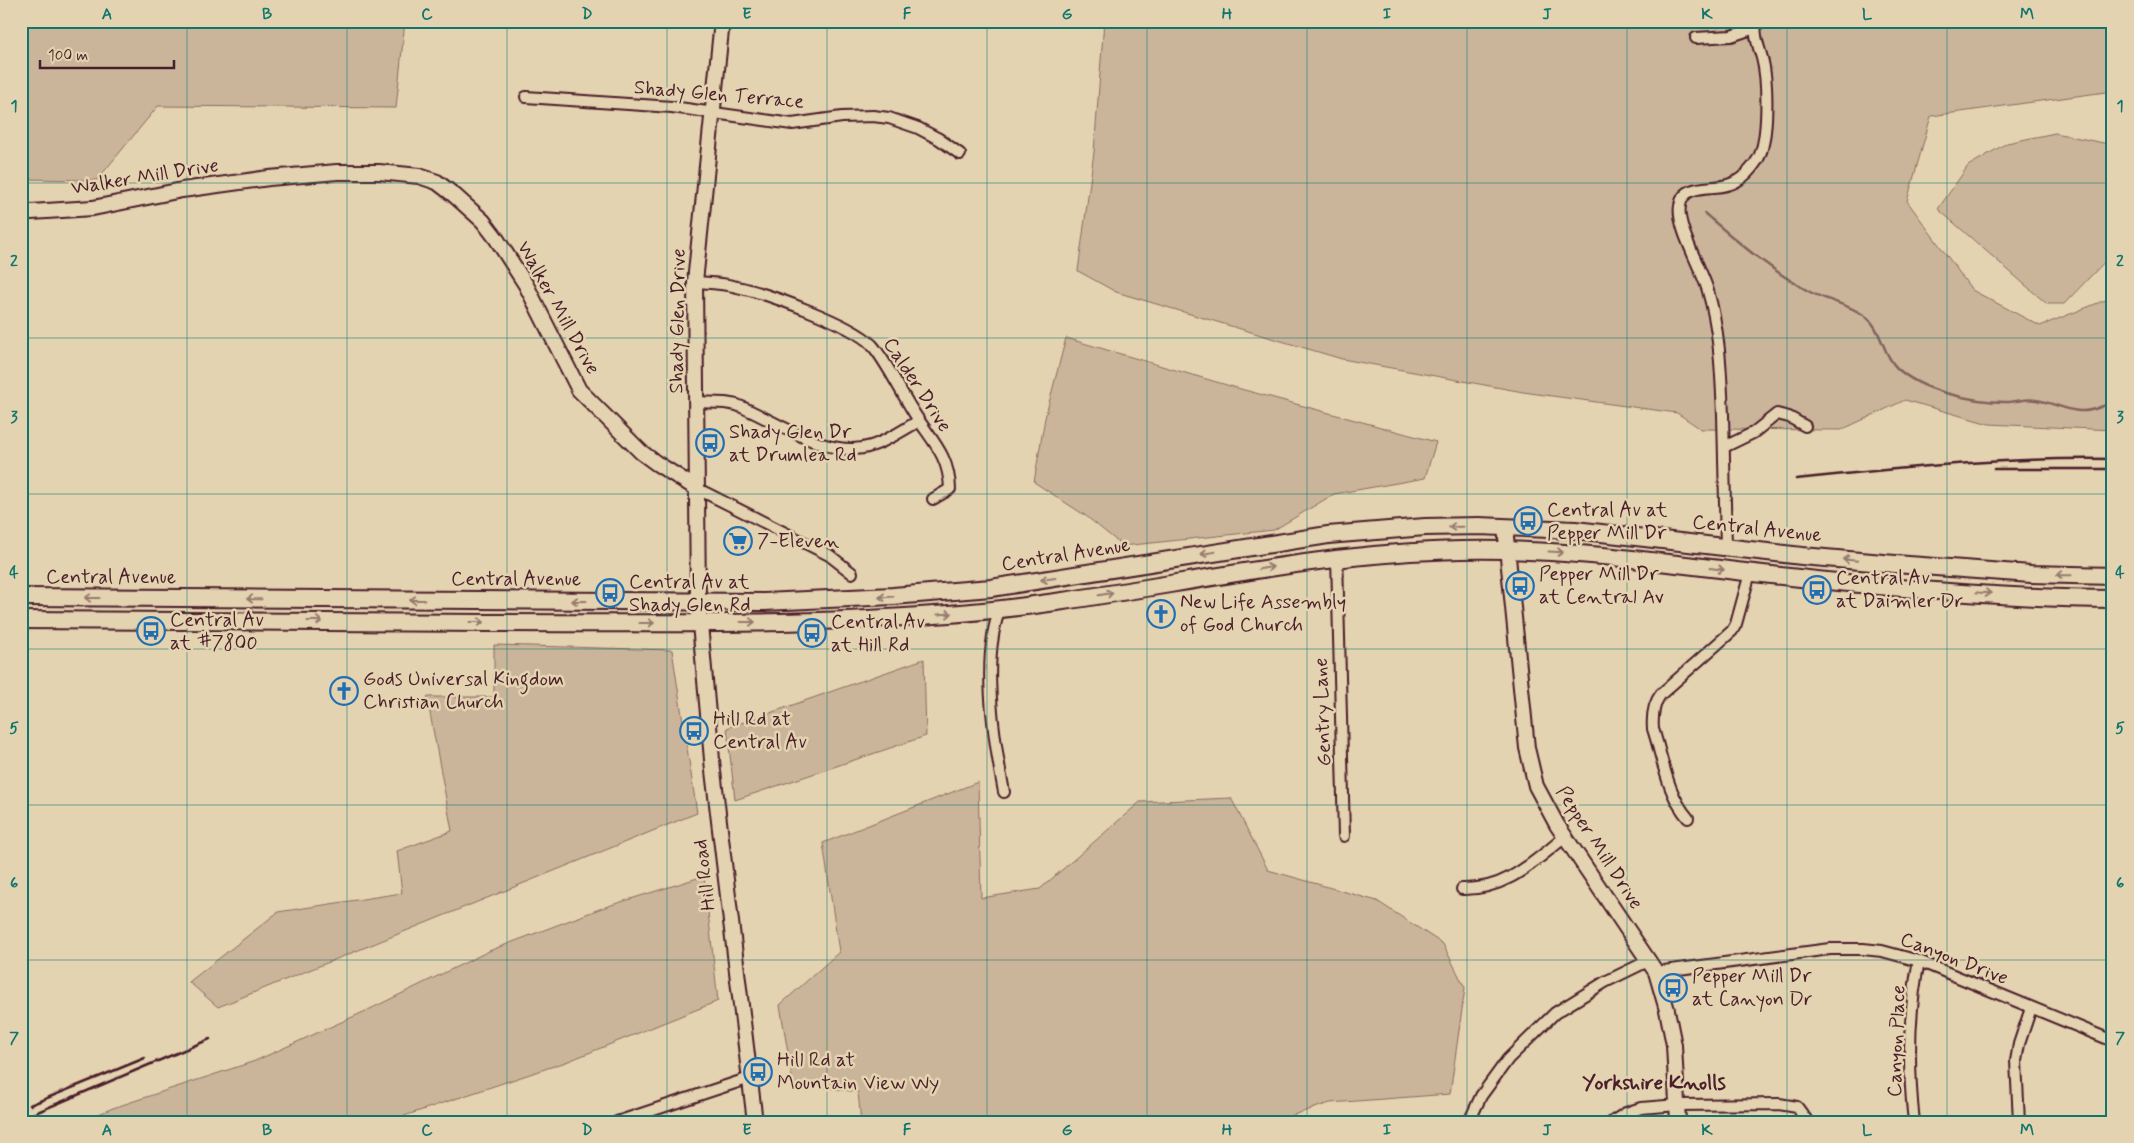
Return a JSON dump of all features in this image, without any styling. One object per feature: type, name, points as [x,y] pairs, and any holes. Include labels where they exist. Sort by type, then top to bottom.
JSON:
[{"type":"main road","name":"Central Avenue","points":[[21,597],[791,602],[982,589],[1328,535],[1424,527],[1505,527],[1612,533],[1812,557],[1985,571],[2113,576]]},
{"type":"main road","points":[[21,620],[699,622],[862,620],[999,610],[1092,597],[1337,557],[1415,551],[1507,550],[1595,554],[1750,573],[1956,592],[2113,599]]},
{"type":"main road","points":[[21,627],[40,620]]},
{"type":"street","name":"Shady Glen Drive","points":[[699,622],[695,282],[722,21]]},
{"type":"street","points":[[1696,38],[1732,36],[1756,24],[1756,42],[1762,58],[1767,105],[1763,143],[1759,157],[1752,168],[1735,182],[1727,185],[1689,191],[1684,195],[1679,209],[1684,230],[1706,284],[1716,318],[1721,355],[1726,547]]},
{"type":"street","name":"Shady Glen Terrace","points":[[526,97],[672,107],[792,124],[860,116],[889,118],[929,134],[960,154]]},
{"type":"street","name":"Walker Mill Drive","points":[[21,210],[31,212],[93,208],[182,190],[269,178],[337,172],[379,172],[419,176],[437,182],[483,221],[496,238],[526,284],[579,390],[641,452],[656,464],[696,488],[829,555],[852,573]]},
{"type":"street","name":"Calder Drive","points":[[695,282],[727,284],[801,309],[860,335],[873,346],[919,421],[943,454],[950,472],[950,490],[933,499]]},
{"type":"street","points":[[696,402],[725,403],[737,406],[822,444],[844,449],[873,446],[919,421]]},
{"type":"street","points":[[1724,447],[1753,433],[1777,414],[1790,417],[1805,426]]},
{"type":"street","name":"Pepper Mill Drive","points":[[1505,527],[1518,646],[1524,731],[1534,779],[1543,801],[1565,837],[1653,966],[1669,1017],[1674,1045],[1678,1122]]},
{"type":"street","name":"Gentry Lane","points":[[1337,557],[1344,836]]},
{"type":"street","points":[[1688,818],[1678,806],[1673,796],[1653,729],[1652,719],[1655,703],[1660,694],[1732,631],[1736,624],[1750,573]]},
{"type":"street","points":[[999,610],[993,636],[991,687],[997,753],[1004,792]]},
{"type":"street","name":"Hill Road","points":[[699,622],[713,771],[755,1122]]},
{"type":"street","points":[[1462,889],[1482,888],[1501,883],[1528,866],[1565,837]]},
{"type":"street","name":"Canyon Drive","points":[[1469,1122],[1481,1096],[1508,1059],[1555,1012],[1605,982],[1653,966],[1843,948],[1882,951],[1919,961],[2113,1041]]},
{"type":"street","name":"Canyon Place","points":[[1914,1122],[1910,1062],[1911,1021],[1919,961]]},
{"type":"street","points":[[2019,1122],[2016,1061],[2019,1044],[2031,1008]]},
{"type":"street","points":[[620,1121],[750,1078]]},
{"type":"street","points":[[1612,1122],[1626,1113],[1641,1108],[1678,1105],[1786,1105],[1799,1109],[1808,1122]]},
{"type":"shaded area","points":[[21,21],[405,21],[396,108],[158,106],[97,180],[21,179]]},
{"type":"shaded area","points":[[1104,21],[2113,21],[2113,91],[1931,116],[1907,201],[1972,290],[2040,326],[2113,297],[2113,430],[1989,424],[1905,400],[1841,430],[1701,429],[1677,413],[1523,392],[1342,359],[1116,292],[1078,271],[1094,152]]},
{"type":"shaded area","points":[[2055,133],[2113,145],[2113,253],[2064,304],[2047,304],[1938,209],[1968,166],[2007,143]]},
{"type":"shaded area","points":[[1066,338],[1237,388],[1436,442],[1425,478],[1334,494],[1274,530],[1123,546],[1086,516],[1034,482],[1045,418]]},
{"type":"shaded area","points":[[494,645],[672,650],[697,813],[218,1007],[189,982],[278,912],[402,893],[397,851],[452,831],[427,697],[494,697]]},
{"type":"shaded area","points":[[924,659],[926,736],[735,800],[727,728]]},
{"type":"shaded area","points":[[978,782],[981,898],[1040,889],[1140,802],[1231,798],[1268,870],[1377,901],[1443,944],[1465,988],[1450,1094],[1330,1103],[1272,1122],[861,1122],[858,1092],[793,1083],[780,1005],[839,952],[823,843]]},
{"type":"shaded area","points":[[704,876],[718,1001],[566,1062],[386,1122],[80,1122],[113,1108],[255,1061],[368,1010],[489,951],[602,908]]},
{"type":"waterway","points":[[1704,213],[1755,255],[1796,284],[1810,292],[1852,308],[1865,316],[1875,327],[1891,361],[1906,375],[1919,383],[1948,394],[1978,400],[2006,402],[2032,400],[2080,411],[2113,404]]},
{"type":"railway","points":[[1796,479],[1915,467],[1994,462],[2113,459]]},
{"type":"railway","points":[[1994,469],[2113,469]]},
{"type":"railway","points":[[21,1119],[210,1039]]},
{"type":"railway","points":[[30,1105],[145,1058]]},
{"type":"place","name":"Shady Glen Dr at Drumlea Rd","points":[[710,443]]},
{"type":"place","name":"Central Av at Pepper Mill Dr","points":[[1528,521]]},
{"type":"place","name":"7-Eleven","points":[[738,541]]},
{"type":"place","name":"Pepper Mill Dr at Central Av","points":[[1520,586]]},
{"type":"place","name":"Central Av at Daimler Dr","points":[[1817,590]]},
{"type":"place","name":"Central Av at Shady Glen Rd","points":[[610,593]]},
{"type":"place","name":"New Life Assembly of God Church","points":[[1161,614]]},
{"type":"place","name":"Central Av at #7800","points":[[151,631]]},
{"type":"place","name":"Central Av at Hill Rd","points":[[812,633]]},
{"type":"place","name":"Gods Universal Kingdom Christian Church","points":[[344,691]]},
{"type":"place","name":"Hill Rd at Central Av","points":[[694,731]]},
{"type":"place","name":"Pepper Mill Dr at Canyon Dr","points":[[1673,988]]},
{"type":"place","name":"Hill Rd at Mountain View Wy","points":[[758,1072]]},
{"type":"district","name":"Yorkshire Knolls","points":[[1654,1083]]}]
